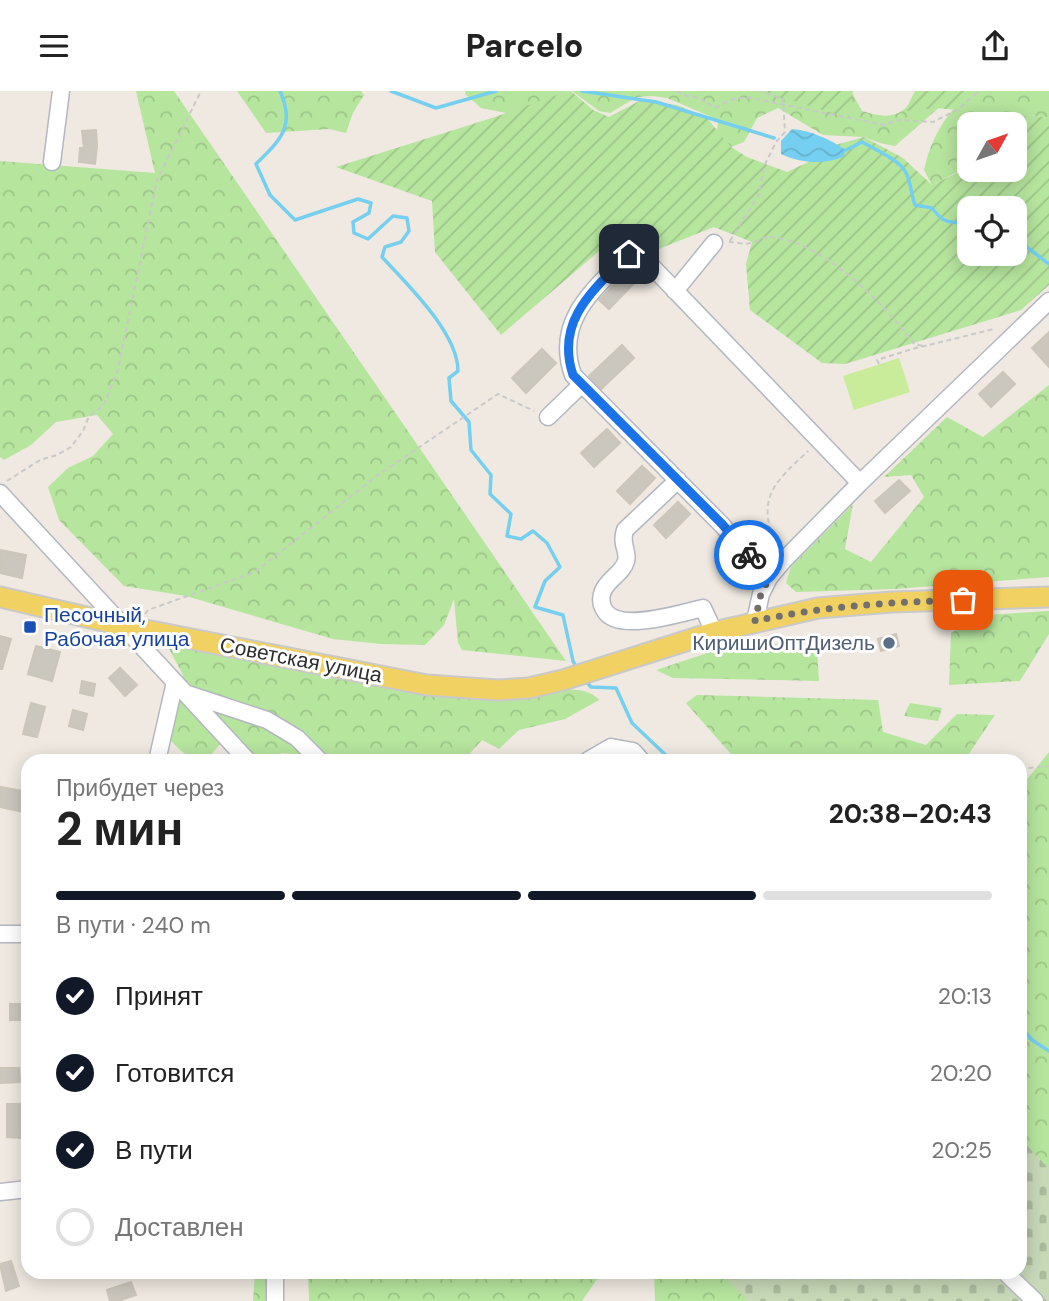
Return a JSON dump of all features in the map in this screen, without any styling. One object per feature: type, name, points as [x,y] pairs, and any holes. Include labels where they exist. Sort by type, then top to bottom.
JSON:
[{"type":"main road","name":"Советская улица","points":[[0,597],[125,626],[427,685],[498,690],[529,688],[563,680],[714,632],[818,608],[1049,597]]},
{"type":"street","points":[[52,162],[61,91]]},
{"type":"street","points":[[675,291],[722,243]]},
{"type":"street","points":[[769,578],[722,524],[573,375],[567,358],[567,340],[575,316],[598,285],[629,254],[640,254],[860,483]]},
{"type":"street","points":[[755,621],[761,594],[769,578],[784,561],[860,483],[1049,301]]},
{"type":"street","points":[[548,417],[581,385]]},
{"type":"street","points":[[678,480],[625,530],[622,539],[627,556],[626,564],[608,582],[602,592],[601,604],[615,621],[631,622],[703,608],[714,632]]},
{"type":"street","points":[[0,493],[242,754]]},
{"type":"street","points":[[159,754],[181,687]]},
{"type":"street","points":[[181,687],[267,720],[297,738],[313,754]]},
{"type":"street","points":[[599,754],[611,747],[633,751],[636,754]]},
{"type":"street","points":[[0,934],[21,934]]},
{"type":"street","points":[[0,1192],[21,1190]]},
{"type":"street","points":[[275,1279],[275,1301]]},
{"type":"street","points":[[1012,1279],[1035,1301]]},
{"type":"path","points":[[0,485],[40,460],[71,447],[83,431],[89,416],[103,406],[117,373],[157,180],[201,91]]},
{"type":"path","points":[[677,91],[715,107],[746,97],[884,125],[900,120],[933,122],[957,110],[979,91]]},
{"type":"path","points":[[722,243],[758,196],[765,164],[776,142],[785,132],[783,99],[760,91]]},
{"type":"path","points":[[722,243],[749,244],[767,236],[787,240],[805,248],[839,267],[886,310],[914,344],[923,346]]},
{"type":"path","points":[[879,364],[877,360],[994,329]]},
{"type":"path","points":[[144,614],[148,610],[255,572],[378,475],[498,394],[548,417]]},
{"type":"path","points":[[784,561],[775,543],[768,513],[770,491],[778,479],[819,440]]},
{"type":"path","points":[[1027,768],[1049,766]]},
{"type":"green space","points":[[136,91],[174,91],[566,661],[462,650],[458,643],[454,599],[444,625],[425,645],[381,644],[333,639],[186,596],[124,586],[59,520],[48,487],[68,468],[93,456],[113,434],[97,415],[56,422],[31,445],[4,460],[0,457],[0,161],[155,173]]},
{"type":"green space","points":[[237,91],[361,91],[364,95],[353,113],[346,133],[329,129],[266,133]]},
{"type":"green space","points":[[466,91],[568,91],[511,114],[481,108],[465,94]]},
{"type":"green space","points":[[571,91],[593,110],[609,117],[641,100],[677,105],[706,117],[731,147],[747,157],[787,172],[819,157],[821,149],[864,137],[903,158],[932,185],[957,173],[957,182],[1027,182],[1027,116],[1049,118],[1049,285],[1021,310],[845,364],[822,363],[750,310],[746,264],[752,242],[714,227],[651,252],[612,240],[501,335],[435,252],[432,201],[336,167]]},
{"type":"green space","points":[[572,91],[851,91],[862,111],[890,115],[903,111],[922,91],[958,91],[895,146],[864,137],[823,135],[778,108],[757,118],[744,142],[731,147],[717,131],[718,122],[714,118],[667,98],[637,97],[610,113],[599,111]]},
{"type":"green space","points":[[760,91],[853,91],[849,118]]},
{"type":"green space","points":[[915,91],[979,91],[957,110],[937,108],[905,111]]},
{"type":"green space","points":[[969,91],[1049,91],[1049,118],[1027,116],[1027,112],[957,112],[957,172],[932,185],[924,170],[935,136]]},
{"type":"green space","points":[[899,358],[910,392],[854,410],[843,376]]},
{"type":"green space","points":[[1049,385],[1049,577],[895,589],[796,592],[786,583],[791,567],[853,504],[845,549],[871,562],[924,497],[911,475],[884,477],[947,417],[983,437]]},
{"type":"green space","points":[[1049,611],[1049,634],[1020,681],[949,685],[951,633],[985,615]]},
{"type":"green space","points":[[747,640],[817,650],[819,681],[673,678],[656,670]]},
{"type":"green space","points":[[167,645],[336,678],[422,691],[508,697],[569,689],[581,690],[599,700],[565,719],[519,730],[499,749],[482,740],[469,754],[237,754],[223,741],[211,754],[185,754],[171,741],[183,675]]},
{"type":"green space","points":[[697,695],[878,700],[883,732],[926,745],[957,714],[995,715],[969,754],[731,754],[686,703]]},
{"type":"green space","points":[[910,703],[942,708],[938,721],[904,716]]},
{"type":"green space","points":[[1049,752],[1049,1207],[1027,1223],[1027,779]]},
{"type":"green space","points":[[1027,1145],[1049,1169],[1049,1301],[748,1301],[727,1279],[1027,1279]]},
{"type":"green space","points":[[255,1279],[272,1279],[271,1301],[253,1301]]},
{"type":"green space","points":[[308,1279],[597,1279],[582,1301],[309,1301]]},
{"type":"green space","points":[[654,1279],[940,1279],[907,1301],[655,1301]]},
{"type":"water","points":[[792,129],[833,142],[846,150],[843,157],[812,162],[781,154],[781,141]]},
{"type":"building","points":[[96,130],[95,164],[79,162],[80,148],[84,148],[82,131]]},
{"type":"building","points":[[634,264],[644,273],[609,309],[599,300]]},
{"type":"building","points":[[1049,332],[1049,367],[1032,348]]},
{"type":"building","points":[[622,345],[634,358],[601,389],[589,376]]},
{"type":"building","points":[[542,349],[556,363],[526,393],[512,378]]},
{"type":"building","points":[[1003,372],[1015,384],[991,407],[979,394]]},
{"type":"building","points":[[607,429],[620,443],[594,467],[581,453]]},
{"type":"building","points":[[642,466],[655,478],[630,504],[617,491]]},
{"type":"building","points":[[899,480],[910,491],[885,513],[875,501]]},
{"type":"building","points":[[678,502],[690,514],[666,538],[654,525]]},
{"type":"building","points":[[0,550],[26,555],[22,578],[0,573]]},
{"type":"building","name":"КиришиОптДизель","points":[[896,634],[899,646],[881,651],[878,639]]},
{"type":"building","points":[[0,636],[11,639],[2,669],[0,669]]},
{"type":"building","points":[[36,646],[60,652],[52,681],[28,674]]},
{"type":"building","points":[[120,668],[137,685],[125,696],[109,678]]},
{"type":"building","points":[[82,681],[95,684],[93,696],[80,693]]},
{"type":"building","points":[[31,703],[45,707],[37,737],[23,734]]},
{"type":"building","points":[[73,710],[87,714],[83,730],[69,726]]},
{"type":"building","points":[[1,787],[21,791],[21,811],[0,807]]},
{"type":"building","points":[[10,1004],[21,1004],[21,1020],[10,1020]]},
{"type":"building","points":[[0,1068],[19,1068],[20,1082],[0,1083]]},
{"type":"building","points":[[7,1104],[21,1104],[21,1138],[7,1137]]},
{"type":"building","points":[[11,1261],[19,1286],[6,1291],[0,1264]]},
{"type":"building","points":[[131,1282],[136,1295],[110,1301],[107,1290]]},
{"type":"waterway","points":[[280,91],[285,103],[286,124],[278,140],[256,164],[270,195],[295,220],[358,199],[371,203],[369,213],[353,222],[354,233],[368,239],[393,216],[407,218],[409,231],[401,242],[385,247],[382,257],[417,295],[450,341],[458,371],[449,378],[451,401],[469,422],[471,450],[491,475],[490,494],[511,514],[507,536],[521,539],[533,531],[547,543],[560,567],[545,581],[535,607],[563,615],[573,661],[578,670]]},
{"type":"waterway","points":[[391,91],[436,108],[496,91]]},
{"type":"waterway","points":[[582,91],[656,102],[774,138]]},
{"type":"waterway","points":[[846,150],[862,142],[886,155],[905,171],[915,205],[932,208],[942,219],[957,223]]},
{"type":"waterway","points":[[1027,247],[1049,264]]},
{"type":"waterway","points":[[584,679],[591,687],[616,688],[632,723],[665,754]]},
{"type":"waterway","points":[[1027,1034],[1049,1051]]},
{"type":"way so far","points":[[749,555],[769,578],[761,594],[755,621],[818,608],[963,600]]},
{"type":"place","name":"Песочный, Рабочая улица","points":[[30,627]]},
{"type":"place","name":"КиришиОптДизель","points":[[889,643]]},
{"type":"route","points":[[629,254],[598,285],[575,316],[567,340],[567,358],[573,375],[722,524],[749,555]]}]
